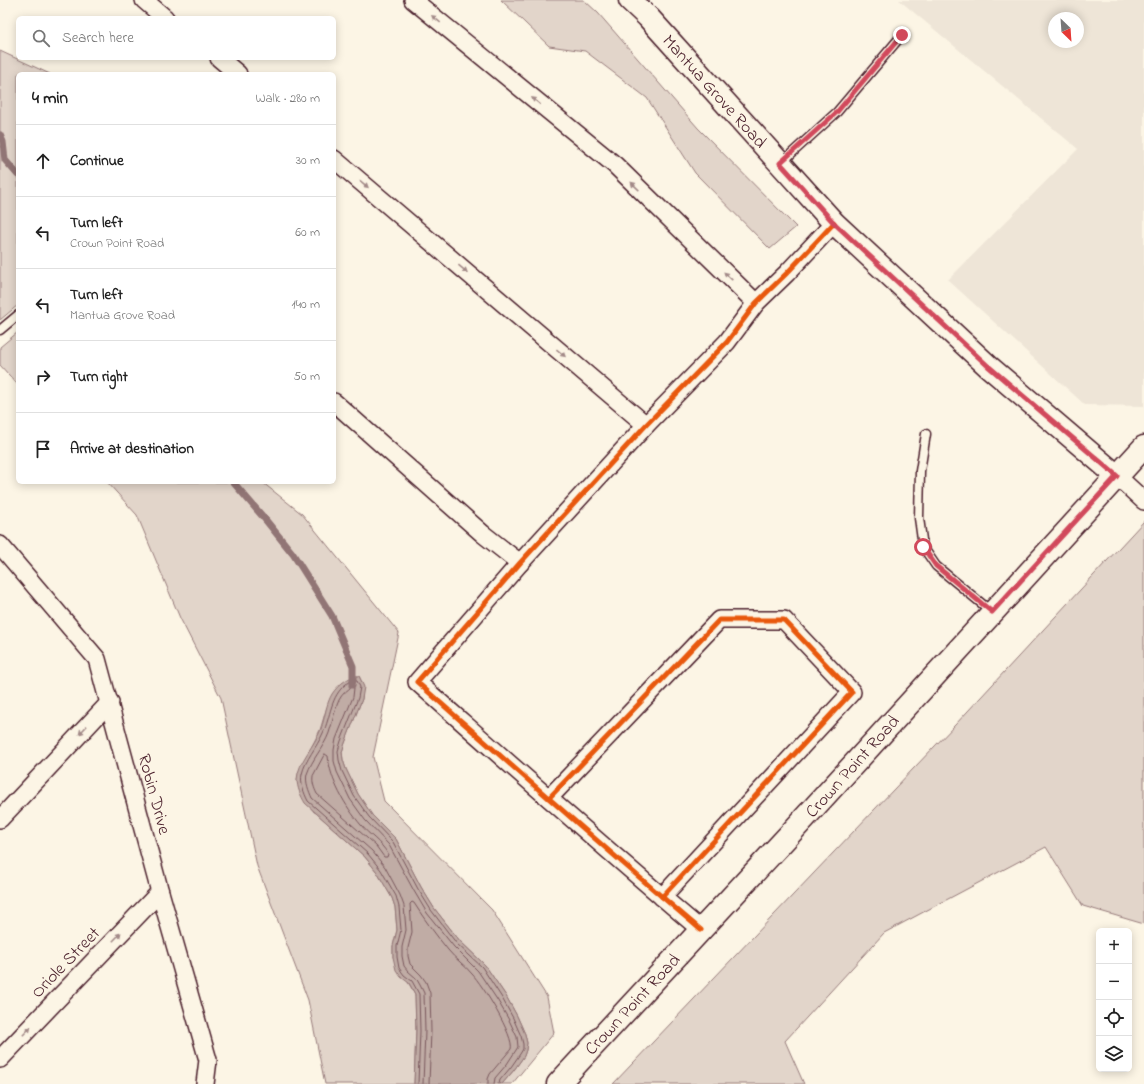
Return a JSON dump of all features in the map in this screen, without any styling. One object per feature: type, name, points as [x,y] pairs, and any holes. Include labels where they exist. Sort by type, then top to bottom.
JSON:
[{"type":"main road","name":"Mantua Grove Road","points":[[630,0],[648,17],[834,223],[988,366],[1117,476]]},
{"type":"main road","name":"Crown Point Road","points":[[558,1084],[1144,447]]},
{"type":"street","points":[[144,0],[163,16]]},
{"type":"street","points":[[413,0],[614,165],[756,304]]},
{"type":"street","points":[[221,60],[236,72]]},
{"type":"street","points":[[336,161],[646,425]]},
{"type":"street","points":[[701,930],[417,682],[520,563],[646,425],[727,342],[756,304],[834,223]]},
{"type":"street","points":[[336,404],[483,534],[520,563]]},
{"type":"street","points":[[1117,476],[1144,501]]},
{"type":"street","name":"Robin Drive","points":[[3,554],[97,659],[110,702],[160,892],[208,1060],[205,1084]]},
{"type":"street","points":[[549,798],[719,620],[784,620],[852,692],[662,897]]},
{"type":"street","points":[[0,819],[110,702]]},
{"type":"street","name":"Oriole Street","points":[[0,1059],[160,892]]},
{"type":"lane","points":[[780,163],[837,112],[902,35]]},
{"type":"lane","points":[[0,330],[16,317]]},
{"type":"lane","points":[[926,434],[920,472],[919,518],[923,547],[936,566],[992,612]]},
{"type":"shaded area","points":[[501,0],[584,0],[598,13],[698,128],[796,227],[770,249],[695,173],[647,98],[585,51],[549,46]]},
{"type":"shaded area","points":[[899,0],[1144,0],[1144,406],[1085,405],[948,280],[1078,149]]},
{"type":"shaded area","points":[[0,51],[16,58],[16,60],[20,60],[46,72],[16,72],[16,307],[0,320]]},
{"type":"shaded area","points":[[16,334],[16,383],[0,365],[0,347]]},
{"type":"shaded area","points":[[109,484],[264,484],[302,514],[399,633],[373,757],[384,801],[492,910],[547,997],[554,1033],[512,1084],[502,1084],[524,1056],[527,1043],[525,1034],[517,1016],[506,996],[485,965],[460,941],[434,908],[421,887],[396,839],[372,815],[358,794],[346,769],[342,752],[362,699],[361,680],[359,676],[354,676],[327,707],[320,730],[299,772],[297,780],[300,792],[314,812],[365,857],[377,872],[392,898],[395,907],[397,930],[393,946],[393,957],[415,994],[416,1030],[414,1084],[325,1084],[308,1000],[257,866],[221,698],[180,618],[137,515]]},
{"type":"shaded area","points":[[1144,521],[1144,924],[1083,906],[1046,847],[884,933],[785,1041],[804,1084],[613,1084],[955,725]]},
{"type":"water","points":[[354,676],[359,676],[364,687],[362,699],[342,752],[346,769],[358,794],[372,815],[396,839],[421,887],[434,908],[460,941],[485,965],[506,996],[517,1016],[525,1034],[527,1043],[526,1050],[524,1056],[502,1084],[414,1084],[416,1030],[415,994],[409,983],[401,977],[396,970],[393,957],[393,946],[397,930],[395,907],[392,898],[377,872],[365,857],[305,803],[300,792],[297,779],[300,766],[321,729],[330,698],[339,685]]},
{"type":"waterway","points":[[0,135],[3,142],[5,160],[16,173]]},
{"type":"waterway","points":[[235,484],[293,554],[332,616],[353,666],[352,685]]},
{"type":"cycle path","points":[[701,930],[417,682],[520,563],[646,425],[727,342],[756,303],[787,273],[834,223]]},
{"type":"cycle path","points":[[549,798],[719,620],[784,620],[852,692],[662,897]]},
{"type":"route","points":[[902,35],[837,112],[780,163],[834,223],[988,366],[1117,476],[992,612],[936,566],[923,547]]}]
